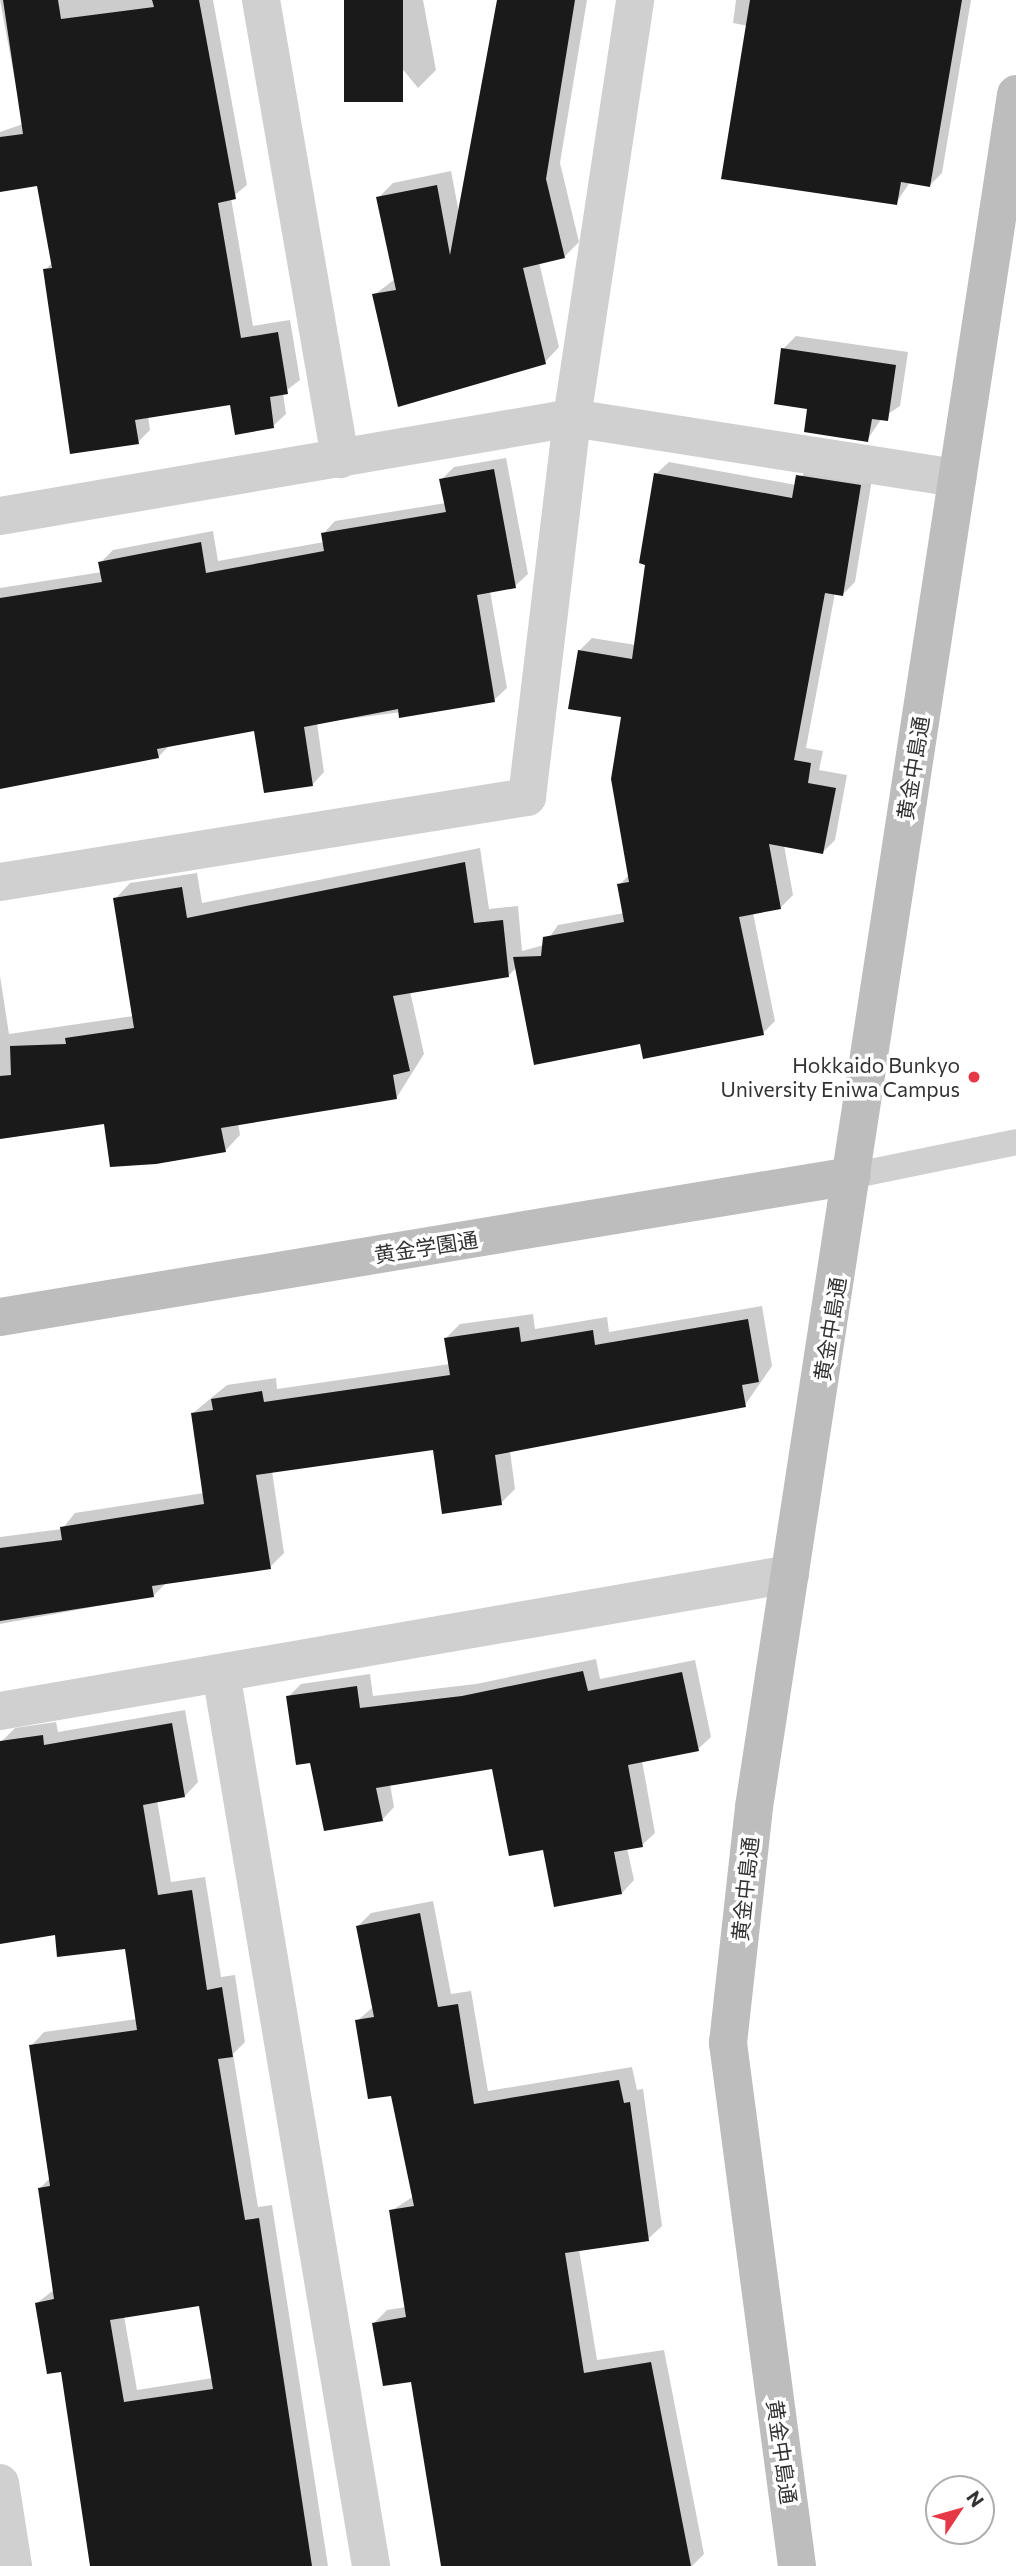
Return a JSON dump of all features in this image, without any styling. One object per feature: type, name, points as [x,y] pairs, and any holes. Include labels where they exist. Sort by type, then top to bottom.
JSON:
[{"type":"street","points":[[261,0],[340,459]]},
{"type":"street","points":[[0,882],[527,797],[572,418],[635,0]]},
{"type":"street","name":"黄金中島通","points":[[797,2566],[728,2043],[754,1807],[1016,94]]},
{"type":"street","points":[[0,516],[572,418],[957,478]]},
{"type":"street","name":"黄金学園通","points":[[0,1317],[851,1177]]},
{"type":"street","points":[[0,1711],[790,1574]]},
{"type":"street","points":[[221,1673],[371,2566]]},
{"type":"street","points":[[0,2483],[13,2566]]},
{"type":"lane","points":[[851,1177],[1016,1142]]},
{"type":"building","points":[[3,0],[58,0],[61,19],[154,7],[152,0],[199,0],[236,199],[218,203],[241,338],[278,332],[288,394],[270,397],[274,428],[235,435],[230,405],[135,420],[139,444],[70,454],[43,269],[52,268],[37,186],[0,192],[0,137],[23,134]]},
{"type":"building","points":[[344,0],[403,0],[403,102],[344,102]]},
{"type":"building","points":[[497,0],[575,0],[546,179],[565,258],[523,268],[546,364],[398,407],[372,294],[396,290],[376,197],[437,185],[450,255]]},
{"type":"building","points":[[750,0],[962,0],[930,187],[901,182],[897,205],[721,179]]},
{"type":"building","points":[[781,348],[896,365],[888,421],[872,419],[868,442],[804,432],[807,409],[774,404]]},
{"type":"building","points":[[494,469],[516,588],[477,595],[495,702],[399,718],[398,709],[304,727],[313,786],[264,793],[254,731],[157,749],[159,758],[0,789],[0,598],[102,582],[98,562],[201,542],[206,573],[324,551],[321,533],[446,512],[439,479]]},
{"type":"building","points":[[654,473],[792,498],[796,475],[861,485],[843,596],[825,593],[794,760],[811,763],[808,783],[836,788],[823,854],[769,844],[781,909],[739,917],[764,1035],[643,1059],[640,1044],[534,1065],[513,957],[541,956],[543,937],[624,922],[617,884],[629,882],[611,779],[621,717],[568,709],[578,650],[632,659],[645,565],[639,563]]},
{"type":"building","points":[[465,862],[474,923],[503,920],[509,977],[393,996],[410,1071],[393,1075],[397,1099],[221,1128],[226,1152],[156,1164],[110,1167],[104,1124],[0,1139],[0,1076],[11,1075],[10,1046],[66,1044],[65,1038],[134,1028],[113,898],[182,887],[187,918]]},
{"type":"building","points":[[748,1319],[759,1382],[742,1385],[746,1407],[495,1455],[502,1505],[442,1514],[433,1450],[256,1475],[271,1569],[152,1586],[154,1597],[0,1621],[0,1548],[62,1540],[60,1527],[204,1504],[191,1413],[213,1410],[211,1399],[262,1391],[264,1402],[450,1375],[444,1338],[519,1327],[521,1342],[593,1330],[595,1345]]},
{"type":"building","points":[[583,1671],[588,1691],[682,1672],[699,1751],[628,1765],[643,1847],[614,1852],[622,1894],[554,1907],[543,1850],[509,1856],[492,1769],[376,1788],[383,1821],[324,1831],[310,1763],[296,1765],[286,1696],[357,1686],[360,1708],[462,1696]]},
{"type":"building","points":[[172,1723],[185,1797],[143,1805],[158,1895],[192,1890],[207,1990],[222,1987],[233,2057],[218,2059],[245,2220],[259,2218],[312,2566],[90,2566],[61,2372],[47,2374],[35,2303],[54,2299],[38,2188],[50,2186],[29,2045],[137,2030],[125,1949],[57,1957],[55,1935],[0,1944],[0,1741],[43,1735],[44,1745]],"holes":[[[199,2306],[213,2389],[124,2402],[110,2320]]]},
{"type":"building","points":[[420,1913],[438,2007],[458,2004],[474,2104],[619,2080],[624,2103],[630,2102],[649,2241],[565,2253],[584,2373],[651,2362],[691,2566],[441,2566],[411,2382],[383,2386],[372,2323],[406,2317],[389,2210],[414,2206],[391,2096],[368,2099],[355,2020],[374,2017],[356,1926]]},
{"type":"place","name":"Hokkaido Bunkyo University Eniwa Campus","points":[[974,1077]]}]
